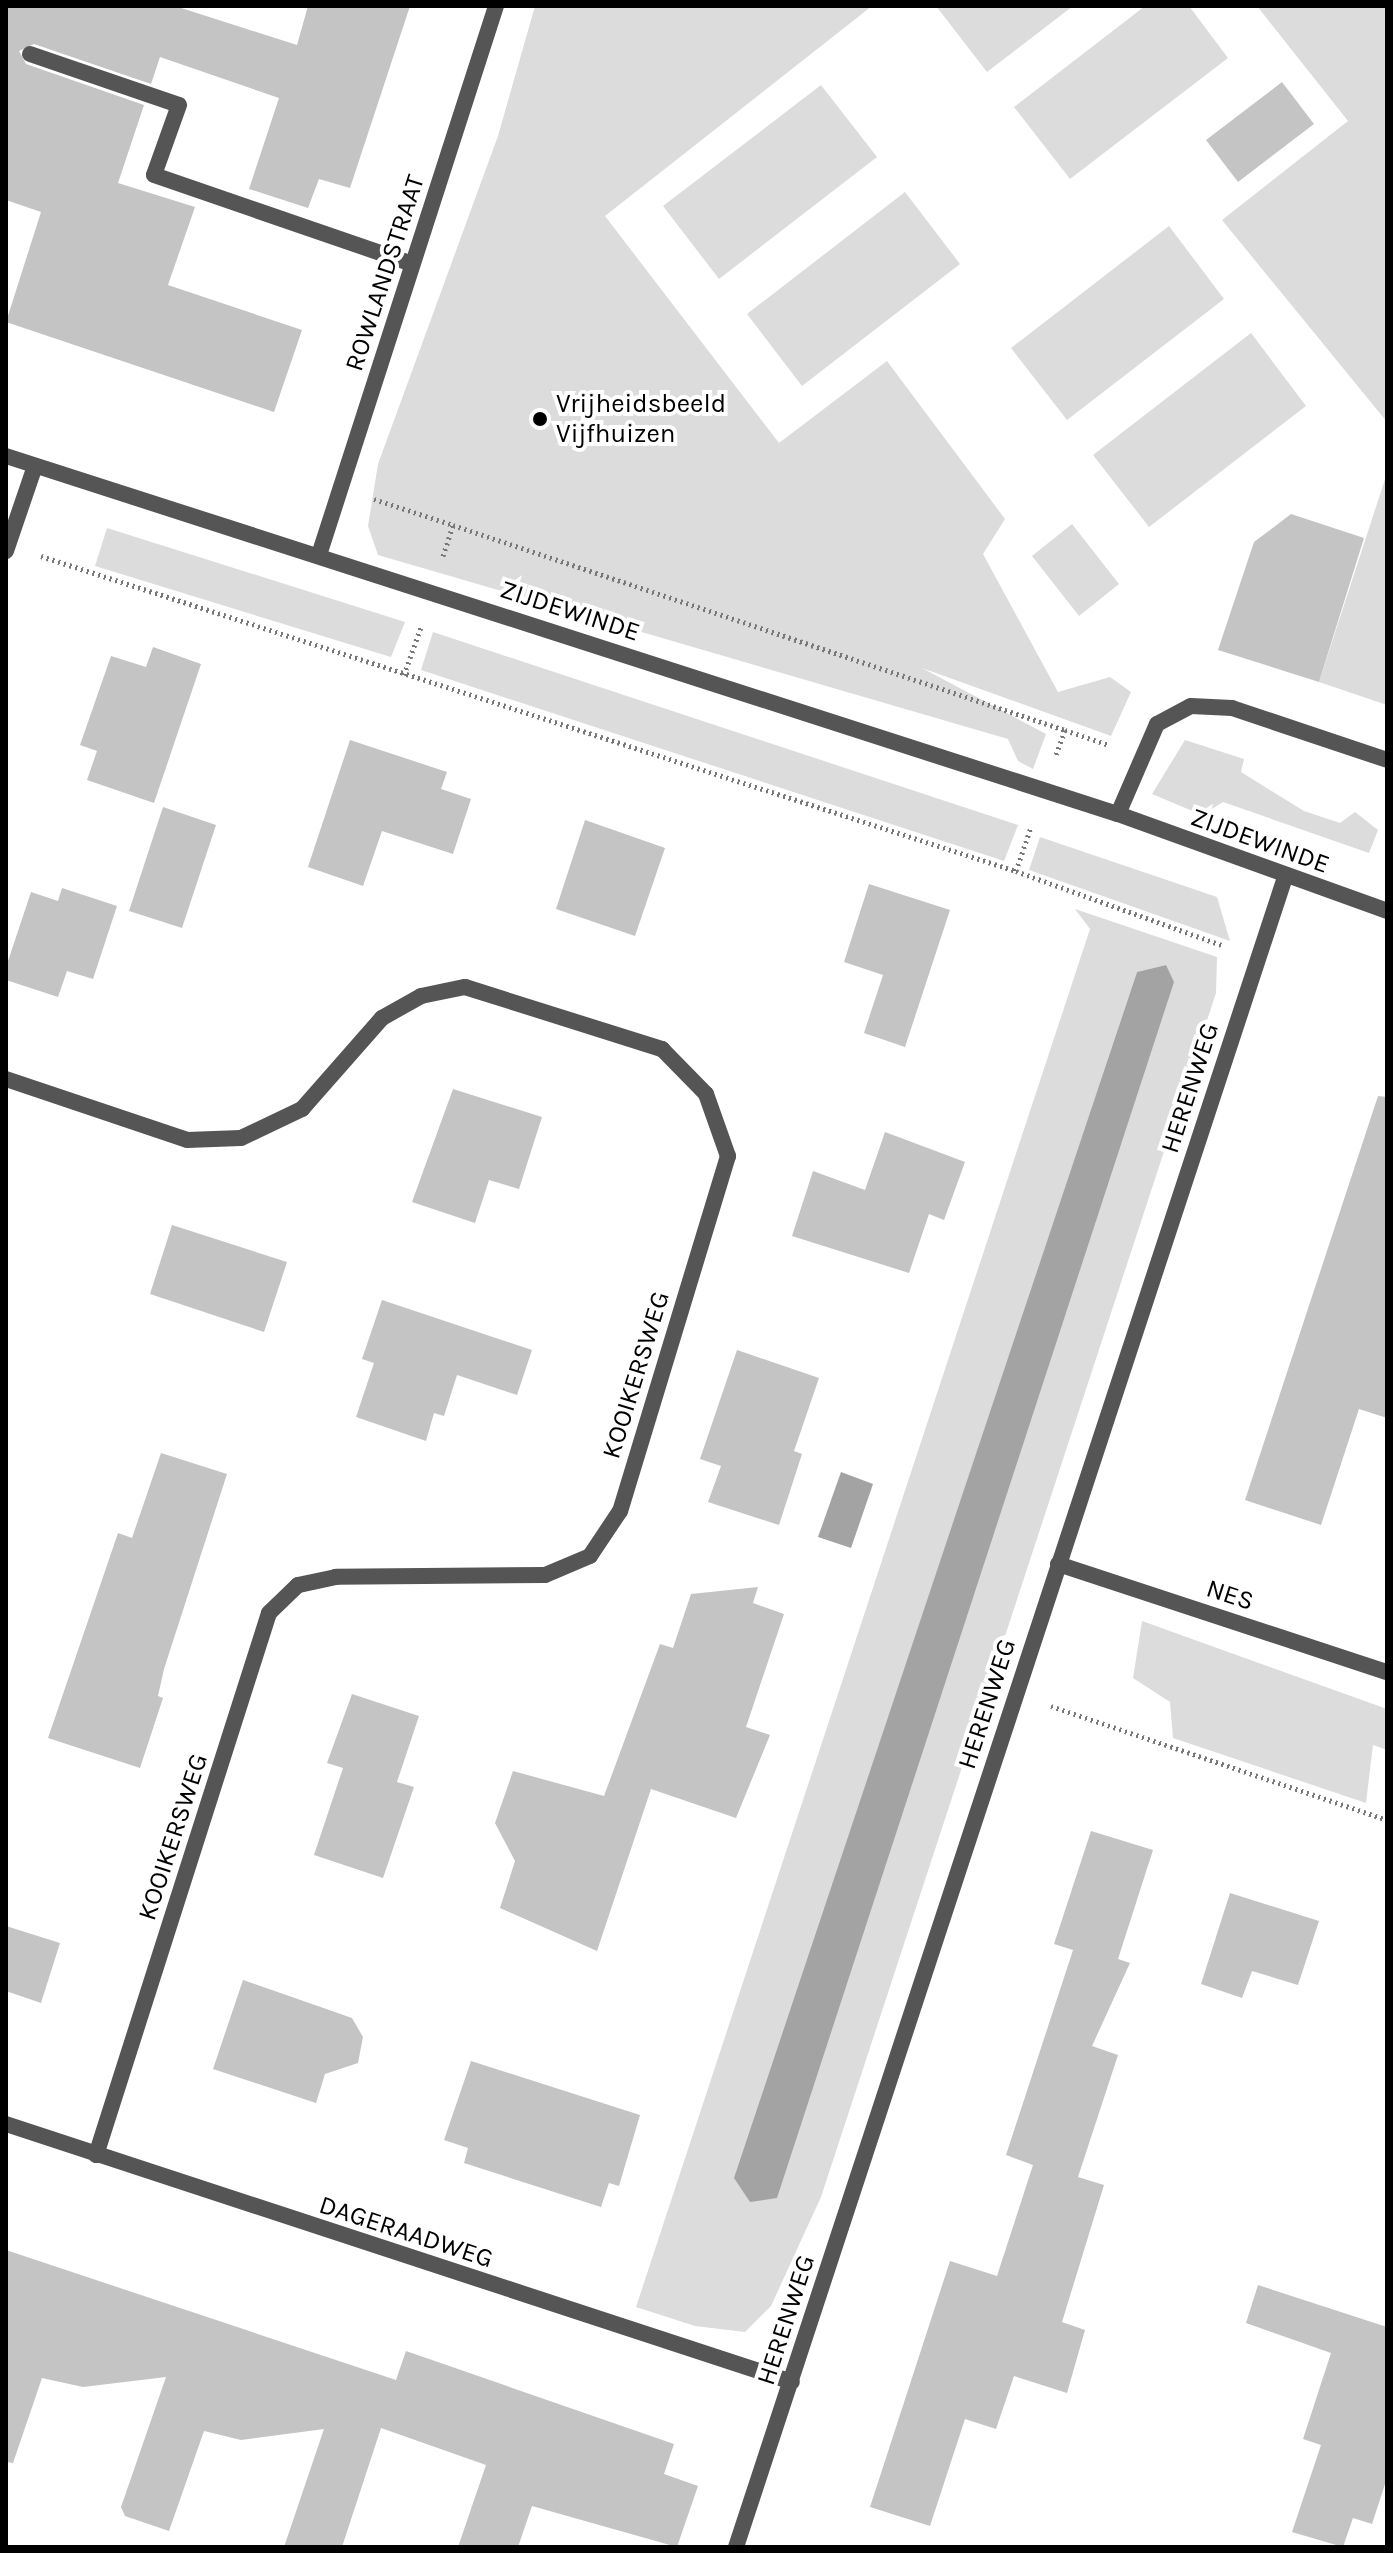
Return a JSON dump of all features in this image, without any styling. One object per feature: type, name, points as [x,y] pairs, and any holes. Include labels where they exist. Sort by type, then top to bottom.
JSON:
[{"type":"street","name":"ROWLANDSTRAAT","points":[[319,555],[496,6]]},
{"type":"street","points":[[30,54],[179,105],[154,175],[412,264]]},
{"type":"street","name":"ZIJDEWINDE","points":[[6,456],[1118,814],[1285,877],[1387,911]]},
{"type":"street","points":[[7,548],[35,466]]},
{"type":"street","points":[[1118,814],[1157,724],[1191,706],[1232,708],[1387,760]]},
{"type":"street","name":"HERENWEG","points":[[736,2547],[1285,877]]},
{"type":"street","name":"KOOIKERSWEG","points":[[6,1079],[187,1140],[241,1138],[302,1109],[382,1018],[421,996],[465,987],[662,1049],[706,1094],[728,1156],[620,1511],[590,1556],[545,1575],[336,1577],[298,1585],[269,1613],[96,2155]]},
{"type":"street","name":"NES","points":[[1058,1564],[1387,1672]]},
{"type":"street","name":"DAGERAADWEG","points":[[6,2124],[792,2382]]},
{"type":"path","points":[[340,488],[1065,730],[1016,871]]},
{"type":"path","points":[[404,675],[453,525]]},
{"type":"path","points":[[7,548],[1016,871],[1258,957]]},
{"type":"path","points":[[1015,1694],[1387,1820]]},
{"type":"shaded area","points":[[535,6],[872,6],[605,216],[779,443],[887,361],[1005,519],[983,554],[1058,692],[1110,677],[1131,692],[1111,736],[922,668],[1046,734],[1033,769],[1018,761],[1008,739],[378,555],[368,526],[378,464],[498,136]]},
{"type":"shaded area","points":[[936,6],[1073,6],[987,72]]},
{"type":"shaded area","points":[[1145,6],[1189,6],[1228,58],[1070,179],[1014,107]]},
{"type":"shaded area","points":[[1257,6],[1387,6],[1387,422],[1222,220],[1348,121]]},
{"type":"shaded area","points":[[821,85],[877,157],[719,279],[663,206]]},
{"type":"shaded area","points":[[905,192],[960,264],[802,386],[747,314]]},
{"type":"shaded area","points":[[1169,226],[1224,299],[1067,420],[1011,348]]},
{"type":"shaded area","points":[[1251,333],[1306,406],[1149,527],[1093,455]]},
{"type":"shaded area","points":[[1387,473],[1387,705],[1319,682]]},
{"type":"shaded area","points":[[1072,524],[1119,584],[1079,616],[1032,556]]},
{"type":"shaded area","points":[[107,528],[405,622],[391,657],[95,566]]},
{"type":"shaded area","points":[[433,632],[1018,825],[1004,861],[421,670]]},
{"type":"shaded area","points":[[1185,740],[1244,759],[1241,772],[1304,811],[1340,823],[1355,812],[1378,830],[1369,853],[1223,802],[1202,815],[1152,794]]},
{"type":"shaded area","points":[[1040,837],[1217,897],[1230,941],[1029,870]]},
{"type":"shaded area","points":[[1075,909],[1217,957],[1216,993],[821,2197],[771,2306],[745,2332],[695,2326],[636,2307],[1090,929]],"holes":[[[1166,965],[735,2178],[1137,972]]]},
{"type":"shaded area","points":[[1166,965],[1174,982],[777,2198],[750,2202],[734,2178],[1137,972]]},
{"type":"shaded area","points":[[841,1472],[873,1484],[851,1548],[818,1537]]},
{"type":"shaded area","points":[[1142,1621],[1387,1709],[1387,1750],[1373,1745],[1366,1803],[1173,1738],[1170,1702],[1133,1678]]},
{"type":"building","points":[[6,6],[175,6],[297,45],[308,6],[410,6],[350,188],[319,179],[308,208],[249,189],[279,98],[160,57],[151,84],[34,44],[19,51],[26,64],[144,105],[118,183],[195,207],[168,285],[302,330],[274,412],[6,322],[41,212],[6,200]]},
{"type":"building","points":[[1282,82],[1314,124],[1238,182],[1206,140]]},
{"type":"building","points":[[1291,514],[1364,538],[1319,682],[1218,650],[1254,542]]},
{"type":"building","points":[[153,647],[201,664],[154,803],[87,780],[97,751],[80,745],[111,656],[146,667]]},
{"type":"building","points":[[350,740],[447,772],[441,789],[471,799],[453,854],[382,831],[363,886],[308,867]]},
{"type":"building","points":[[163,807],[216,825],[182,928],[129,911]]},
{"type":"building","points":[[585,820],[665,848],[635,936],[556,909]]},
{"type":"building","points":[[869,884],[950,910],[905,1047],[864,1033],[883,975],[844,962]]},
{"type":"building","points":[[62,888],[117,906],[93,979],[67,971],[58,997],[6,980],[6,967],[31,892],[58,901]]},
{"type":"building","points":[[453,1089],[542,1117],[519,1189],[489,1180],[475,1223],[412,1202]]},
{"type":"building","points":[[1378,1096],[1387,1097],[1387,1418],[1359,1409],[1321,1525],[1245,1500]]},
{"type":"building","points":[[885,1132],[965,1162],[944,1220],[929,1214],[909,1273],[792,1236],[813,1171],[865,1190]]},
{"type":"building","points":[[172,1225],[287,1262],[264,1332],[150,1294]]},
{"type":"building","points":[[382,1300],[532,1350],[517,1395],[457,1375],[444,1416],[434,1413],[426,1441],[356,1417],[374,1363],[362,1359]]},
{"type":"building","points":[[737,1350],[819,1378],[794,1451],[802,1454],[779,1525],[708,1502],[721,1466],[700,1459]]},
{"type":"building","points":[[161,1453],[227,1474],[164,1669],[158,1696],[163,1698],[140,1768],[48,1738],[118,1533],[132,1538]]},
{"type":"building","points":[[758,1587],[753,1603],[784,1614],[746,1727],[770,1735],[736,1818],[651,1789],[597,1951],[500,1908],[515,1861],[495,1823],[513,1771],[604,1796],[660,1644],[673,1648],[691,1594]]},
{"type":"building","points":[[352,1694],[419,1716],[397,1782],[414,1787],[383,1878],[314,1855],[343,1768],[327,1763]]},
{"type":"building","points":[[1091,1831],[1153,1850],[1118,1959],[1130,1963],[1092,2046],[1118,2055],[1078,2177],[1104,2185],[1062,2322],[1085,2330],[1067,2393],[1014,2376],[996,2429],[965,2419],[930,2526],[870,2507],[950,2261],[997,2276],[1033,2165],[1006,2155],[1073,1950],[1054,1944]]},
{"type":"building","points":[[1230,1893],[1319,1921],[1298,1985],[1252,1971],[1242,1998],[1201,1984]]},
{"type":"building","points":[[6,1926],[60,1943],[41,2003],[6,1991]]},
{"type":"building","points":[[243,1980],[352,2018],[363,2037],[358,2063],[325,2074],[316,2103],[213,2069]]},
{"type":"building","points":[[471,2061],[640,2115],[619,2186],[609,2183],[601,2207],[464,2163],[468,2148],[444,2140]]},
{"type":"building","points":[[6,2250],[396,2380],[406,2351],[674,2444],[664,2474],[698,2486],[677,2547],[532,2506],[518,2547],[458,2547],[486,2465],[381,2428],[342,2547],[284,2547],[324,2429],[241,2440],[204,2431],[169,2531],[125,2516],[121,2507],[166,2377],[83,2387],[42,2378],[13,2463],[6,2462]]},
{"type":"building","points":[[1258,2285],[1387,2327],[1387,2478],[1372,2524],[1353,2518],[1343,2547],[1292,2532],[1321,2445],[1303,2439],[1331,2353],[1246,2323]]},
{"type":"place","name":"Vrijheidsbeeld Vijfhuizen","points":[[540,419]]}]
